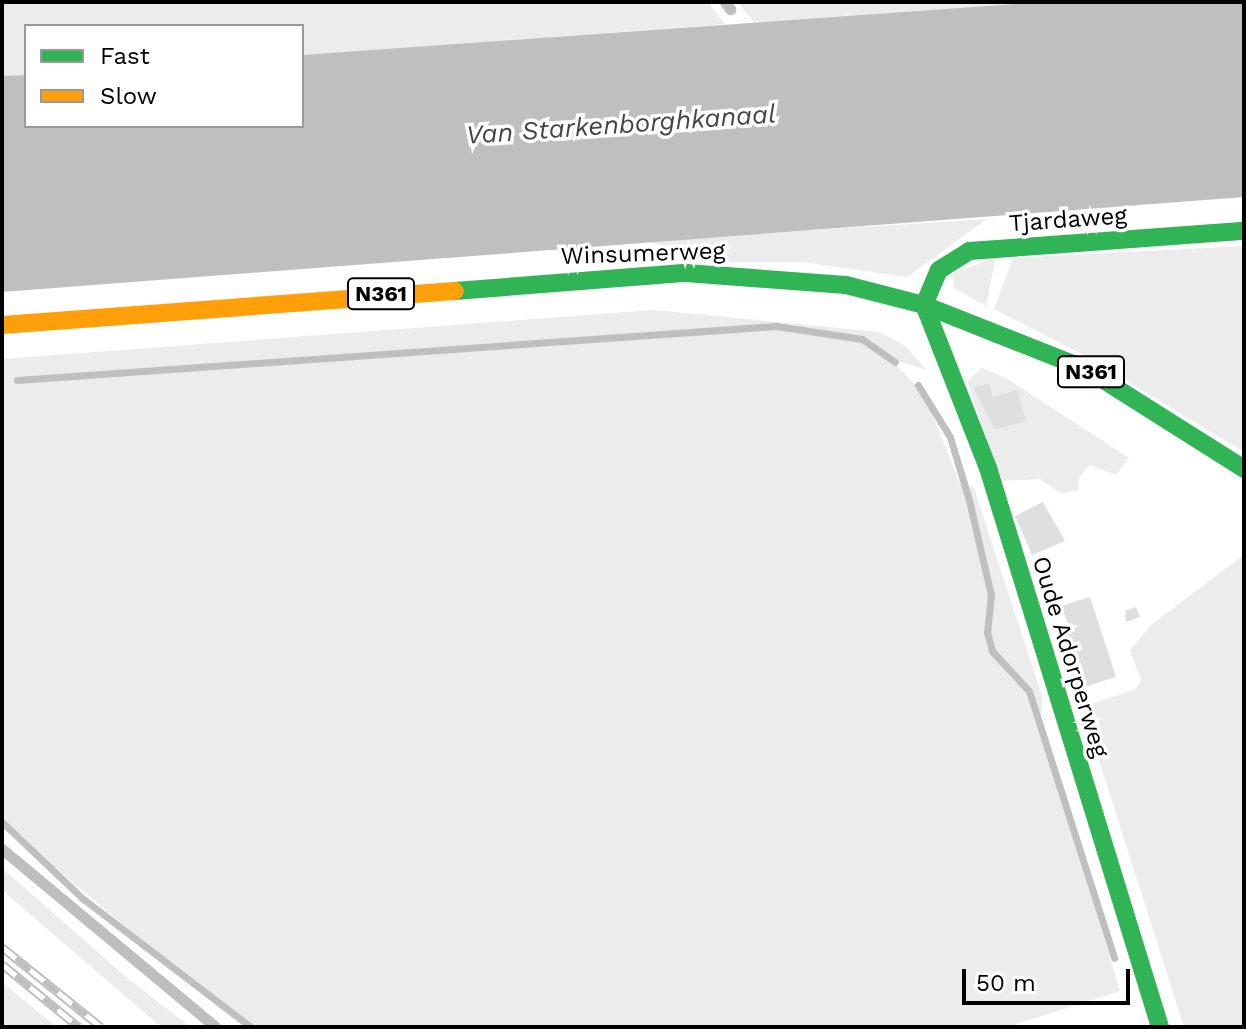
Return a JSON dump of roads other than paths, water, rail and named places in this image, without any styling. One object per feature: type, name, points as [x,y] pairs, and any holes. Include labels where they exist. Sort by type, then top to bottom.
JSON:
[{"type":"main road","name":"Tjardaweg","points":[[924,305],[939,270],[969,251],[1244,231]]},
{"type":"main road","name":"Winsumerweg","points":[[2,325],[686,273],[846,285],[924,305],[1086,369],[1244,469]]},
{"type":"main road","name":"Oude Adorperweg","points":[[924,305],[988,468],[1160,1027]]},
{"type":"lane","points":[[2,849],[216,1027]]},
{"type":"water","name":"Van Starkenborghkanaal","points":[[1043,2],[1244,2],[1244,197],[2,292],[2,76],[24,75],[24,128],[304,128],[304,55]]},
{"type":"waterway","points":[[17,380],[776,326],[862,339],[895,362]]},
{"type":"waterway","points":[[918,385],[950,437],[969,500],[991,595],[987,632],[992,651],[1029,691],[1114,958]]},
{"type":"waterway","points":[[2,822],[82,898],[251,1027]]},
{"type":"railway","points":[[2,947],[101,1027]]},
{"type":"railway","points":[[2,964],[79,1027]]}]
